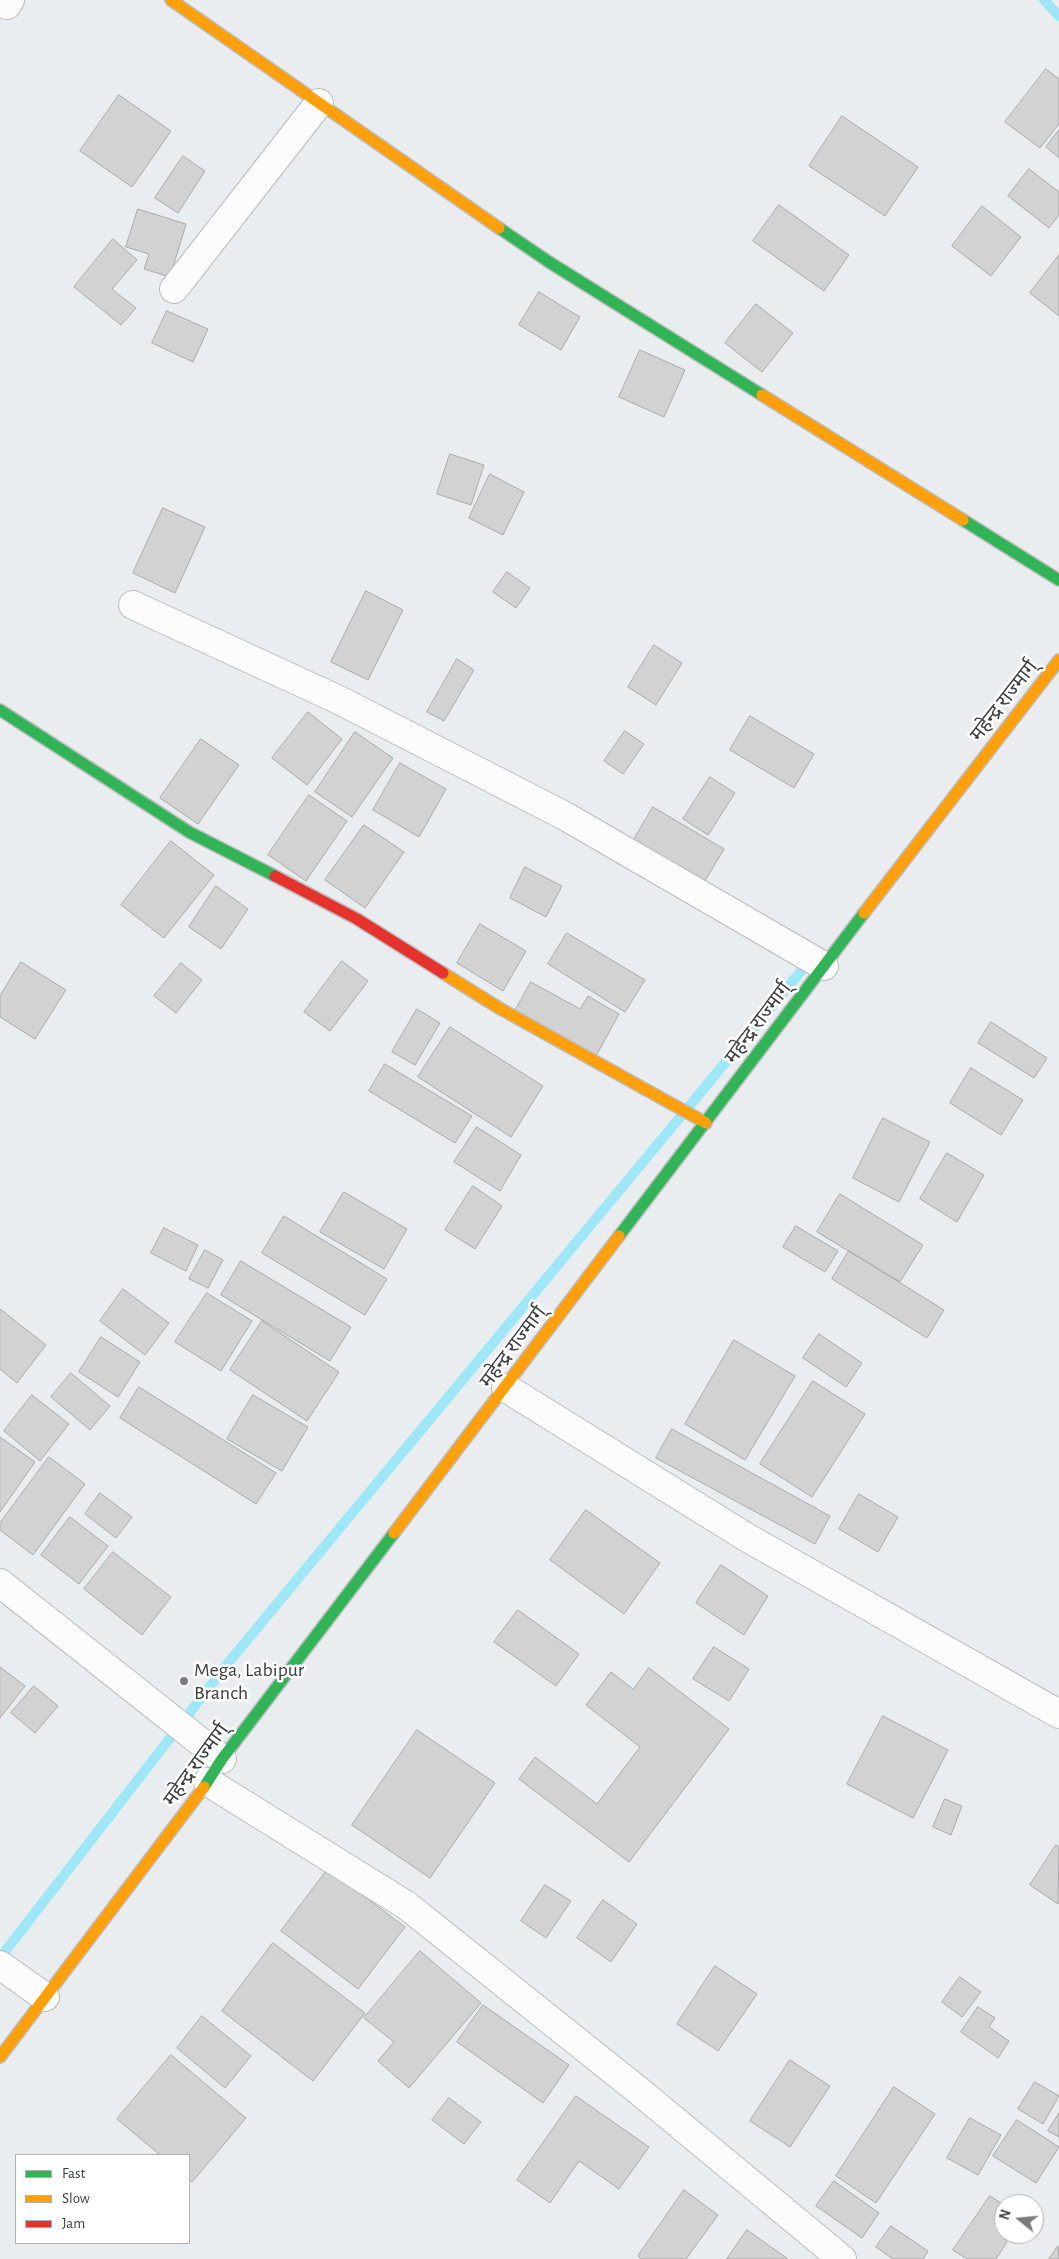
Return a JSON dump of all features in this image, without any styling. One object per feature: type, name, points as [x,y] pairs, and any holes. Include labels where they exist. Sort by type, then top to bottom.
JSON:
[{"type":"main road","points":[[171,0],[549,262],[1059,580]]},
{"type":"main road","name":"महेन्द्र राज्मार्ग्","points":[[0,2057],[208,1782],[222,1759],[506,1388],[824,966],[1059,660]]},
{"type":"main road","points":[[0,710],[189,832],[357,919],[499,1008],[706,1123]]},
{"type":"street","points":[[0,0],[7,5],[10,0]]},
{"type":"street","points":[[174,290],[319,103]]},
{"type":"street","points":[[133,605],[339,700],[565,816],[824,966]]},
{"type":"street","points":[[506,1388],[746,1537],[1059,1714]]},
{"type":"street","points":[[0,1583],[222,1759]]},
{"type":"street","points":[[208,1782],[406,1905],[638,2091],[842,2259]]},
{"type":"street","points":[[0,1965],[45,1997]]},
{"type":"building","points":[[1046,69],[1059,79],[1059,124],[1040,148],[1005,122]]},
{"type":"building","points":[[119,95],[171,131],[132,187],[80,151]]},
{"type":"building","points":[[842,116],[918,167],[885,216],[809,166]]},
{"type":"building","points":[[1059,130],[1059,158],[1046,147]]},
{"type":"building","points":[[183,156],[205,171],[178,213],[155,198]]},
{"type":"building","points":[[1029,169],[1059,192],[1059,215],[1049,228],[1008,196]]},
{"type":"building","points":[[779,205],[849,255],[824,291],[753,241]]},
{"type":"building","points":[[982,206],[1021,237],[991,276],[952,246]]},
{"type":"building","points":[[138,209],[186,224],[170,277],[144,269],[149,254],[126,247]]},
{"type":"building","points":[[113,239],[137,260],[112,289],[136,308],[121,325],[74,287]]},
{"type":"building","points":[[1059,255],[1059,316],[1030,293]]},
{"type":"building","points":[[539,292],[580,317],[561,350],[519,325]]},
{"type":"building","points":[[756,304],[793,333],[762,372],[725,343]]},
{"type":"building","points":[[167,311],[208,329],[193,362],[152,343]]},
{"type":"building","points":[[640,350],[685,370],[664,417],[619,397]]},
{"type":"building","points":[[450,454],[484,465],[471,505],[437,494]]},
{"type":"building","points":[[490,474],[524,492],[503,535],[469,518]]},
{"type":"building","points":[[163,508],[205,527],[175,593],[133,573]]},
{"type":"building","points":[[507,572],[530,588],[516,608],[493,592]]},
{"type":"building","points":[[366,591],[403,610],[368,680],[331,662]]},
{"type":"building","points":[[654,645],[682,663],[656,705],[628,687]]},
{"type":"building","points":[[457,659],[474,670],[444,721],[427,712]]},
{"type":"building","points":[[308,712],[342,739],[307,785],[272,758]]},
{"type":"building","points":[[750,716],[814,754],[794,788],[730,750]]},
{"type":"building","points":[[625,731],[644,744],[623,774],[604,761]]},
{"type":"building","points":[[355,732],[393,758],[352,817],[315,792]]},
{"type":"building","points":[[201,739],[239,765],[198,824],[160,798]]},
{"type":"building","points":[[400,763],[446,789],[419,837],[373,810]]},
{"type":"building","points":[[710,777],[735,793],[708,835],[683,819]]},
{"type":"building","points":[[309,795],[347,821],[306,881],[268,855]]},
{"type":"building","points":[[653,807],[724,849],[700,889],[629,848]]},
{"type":"building","points":[[364,825],[404,852],[365,908],[325,880]]},
{"type":"building","points":[[171,841],[214,875],[164,938],[121,905]]},
{"type":"building","points":[[525,867],[562,886],[546,917],[510,898]]},
{"type":"building","points":[[216,886],[248,909],[221,949],[189,927]]},
{"type":"building","points":[[480,924],[526,951],[503,991],[457,963]]},
{"type":"building","points":[[567,933],[645,980],[625,1012],[548,964]]},
{"type":"building","points":[[342,961],[368,981],[330,1031],[304,1012]]},
{"type":"building","points":[[21,962],[66,990],[35,1039],[0,1017],[0,996]]},
{"type":"building","points":[[181,963],[202,980],[176,1013],[154,996]]},
{"type":"building","points":[[531,982],[580,1009],[588,996],[619,1014],[596,1056],[515,1011]]},
{"type":"building","points":[[417,1009],[440,1023],[415,1065],[392,1052]]},
{"type":"building","points":[[991,1022],[1047,1058],[1034,1078],[978,1043]]},
{"type":"building","points":[[450,1027],[543,1086],[511,1137],[418,1077]]},
{"type":"building","points":[[385,1064],[472,1116],[455,1143],[369,1091]]},
{"type":"building","points":[[971,1068],[1023,1100],[1001,1135],[950,1103]]},
{"type":"building","points":[[883,1118],[930,1142],[899,1202],[853,1178]]},
{"type":"building","points":[[477,1127],[521,1155],[500,1191],[454,1162]]},
{"type":"building","points":[[947,1153],[984,1175],[957,1222],[920,1199]]},
{"type":"building","points":[[473,1186],[502,1206],[475,1249],[445,1230]]},
{"type":"building","points":[[344,1192],[407,1229],[384,1269],[320,1232]]},
{"type":"building","points":[[840,1194],[923,1245],[900,1282],[817,1232]]},
{"type":"building","points":[[284,1216],[387,1279],[365,1315],[262,1253]]},
{"type":"building","points":[[796,1226],[838,1251],[825,1272],[783,1247]]},
{"type":"building","points":[[164,1228],[198,1245],[186,1271],[151,1253]]},
{"type":"building","points":[[205,1250],[223,1260],[208,1288],[189,1279]]},
{"type":"building","points":[[849,1251],[944,1310],[927,1338],[832,1279]]},
{"type":"building","points":[[241,1261],[351,1327],[330,1361],[221,1295]]},
{"type":"building","points":[[123,1289],[169,1323],[145,1355],[100,1321]]},
{"type":"building","points":[[207,1293],[252,1321],[221,1371],[175,1342]]},
{"type":"building","points":[[0,1309],[46,1345],[17,1383],[0,1369]]},
{"type":"building","points":[[262,1321],[339,1372],[307,1421],[230,1370]]},
{"type":"building","points":[[819,1334],[862,1363],[846,1387],[803,1358]]},
{"type":"building","points":[[101,1337],[140,1362],[118,1397],[79,1372]]},
{"type":"building","points":[[734,1340],[795,1376],[745,1460],[685,1424]]},
{"type":"building","points":[[71,1373],[110,1406],[90,1430],[51,1397]]},
{"type":"building","points":[[813,1381],[865,1414],[812,1497],[760,1464]]},
{"type":"building","points":[[139,1387],[276,1473],[256,1504],[120,1418]]},
{"type":"building","points":[[32,1395],[69,1424],[40,1461],[4,1431]]},
{"type":"building","points":[[253,1395],[308,1427],[282,1471],[227,1439]]},
{"type":"building","points":[[672,1429],[830,1516],[815,1544],[656,1458]]},
{"type":"building","points":[[0,1437],[35,1462],[0,1512]]},
{"type":"building","points":[[49,1457],[85,1484],[33,1555],[0,1530],[0,1523]]},
{"type":"building","points":[[100,1493],[132,1517],[116,1538],[85,1514]]},
{"type":"building","points":[[859,1494],[898,1517],[878,1552],[839,1529]]},
{"type":"building","points":[[586,1510],[660,1563],[624,1614],[550,1560]]},
{"type":"building","points":[[70,1517],[108,1546],[79,1584],[41,1555]]},
{"type":"building","points":[[113,1552],[171,1597],[142,1635],[84,1589]]},
{"type":"building","points":[[721,1565],[768,1596],[744,1635],[696,1603]]},
{"type":"building","points":[[518,1610],[579,1654],[556,1686],[494,1642]]},
{"type":"building","points":[[714,1647],[749,1669],[729,1701],[693,1679]]},
{"type":"building","points":[[0,1667],[25,1686],[0,1718]]},
{"type":"building","points":[[649,1668],[729,1729],[629,1862],[519,1779],[535,1757],[597,1804],[640,1747],[586,1705],[611,1672],[633,1689]]},
{"type":"building","points":[[34,1686],[58,1706],[35,1733],[11,1713]]},
{"type":"building","points":[[883,1716],[948,1750],[913,1818],[847,1784]]},
{"type":"building","points":[[417,1730],[495,1783],[430,1878],[352,1825]]},
{"type":"building","points":[[945,1799],[962,1806],[951,1835],[933,1827]]},
{"type":"building","points":[[1056,1845],[1059,1847],[1058,1904],[1030,1885]]},
{"type":"building","points":[[328,1869],[405,1927],[358,1989],[281,1931]]},
{"type":"building","points":[[545,1885],[571,1901],[546,1938],[521,1921]]},
{"type":"building","points":[[603,1900],[637,1924],[611,1962],[577,1938]]},
{"type":"building","points":[[273,1943],[365,2013],[313,2081],[222,2011]]},
{"type":"building","points":[[420,1951],[481,2003],[409,2088],[378,2061],[394,2042],[364,2018]]},
{"type":"building","points":[[715,1966],[757,1994],[718,2051],[677,2024]]},
{"type":"building","points":[[960,1977],[981,1992],[962,2017],[942,2002]]},
{"type":"building","points":[[483,2005],[569,2065],[543,2103],[457,2042]]},
{"type":"building","points":[[978,2007],[995,2018],[989,2027],[1009,2041],[998,2058],[961,2032]]},
{"type":"building","points":[[202,2016],[251,2056],[225,2088],[177,2048]]},
{"type":"building","points":[[171,2055],[246,2118],[192,2182],[190,2180],[190,2154],[159,2154],[117,2119]]},
{"type":"building","points":[[790,2060],[830,2086],[790,2147],[750,2121]]},
{"type":"building","points":[[1035,2082],[1059,2096],[1043,2124],[1018,2109]]},
{"type":"building","points":[[894,2087],[935,2114],[876,2203],[836,2176]]},
{"type":"building","points":[[576,2096],[649,2147],[619,2189],[579,2161],[550,2203],[517,2180]]},
{"type":"building","points":[[449,2098],[481,2122],[464,2144],[432,2120]]},
{"type":"building","points":[[1059,2113],[1059,2137],[1048,2131]]},
{"type":"building","points":[[970,2118],[1001,2135],[978,2175],[947,2158]]},
{"type":"building","points":[[1017,2120],[1059,2147],[1036,2183],[993,2156]]},
{"type":"building","points":[[834,2181],[879,2213],[862,2238],[816,2206]]},
{"type":"building","points":[[684,2190],[718,2215],[686,2259],[641,2259],[638,2256]]},
{"type":"building","points":[[990,2196],[994,2199],[994,2244],[1006,2244],[996,2259],[967,2259],[953,2250]]},
{"type":"building","points":[[891,2226],[928,2251],[923,2259],[893,2259],[876,2247]]},
{"type":"building","points":[[747,2230],[788,2259],[727,2259]]},
{"type":"building","points":[[1058,2246],[1059,2259],[1049,2259]]},
{"type":"waterway","points":[[1044,0],[1059,16]]},
{"type":"waterway","points":[[0,1958],[228,1663],[811,959]]},
{"type":"traffic: fast","points":[[499,228],[549,262],[762,395]]},
{"type":"traffic: fast","points":[[963,520],[1059,580]]},
{"type":"traffic: fast","points":[[0,710],[189,832],[275,876]]},
{"type":"traffic: fast","points":[[619,1236],[864,913]]},
{"type":"traffic: fast","points":[[204,1787],[222,1759],[394,1533]]},
{"type":"traffic: slow","points":[[171,0],[499,228]]},
{"type":"traffic: slow","points":[[762,395],[963,520]]},
{"type":"traffic: slow","points":[[864,913],[1059,660]]},
{"type":"traffic: slow","points":[[443,973],[499,1008],[706,1123]]},
{"type":"traffic: slow","points":[[394,1533],[619,1236]]},
{"type":"traffic: slow","points":[[0,2057],[204,1787]]},
{"type":"traffic: jam","points":[[275,876],[357,919],[443,973]]},
{"type":"place","name":"Mega, Labipur Branch","points":[[184,1681]]}]
